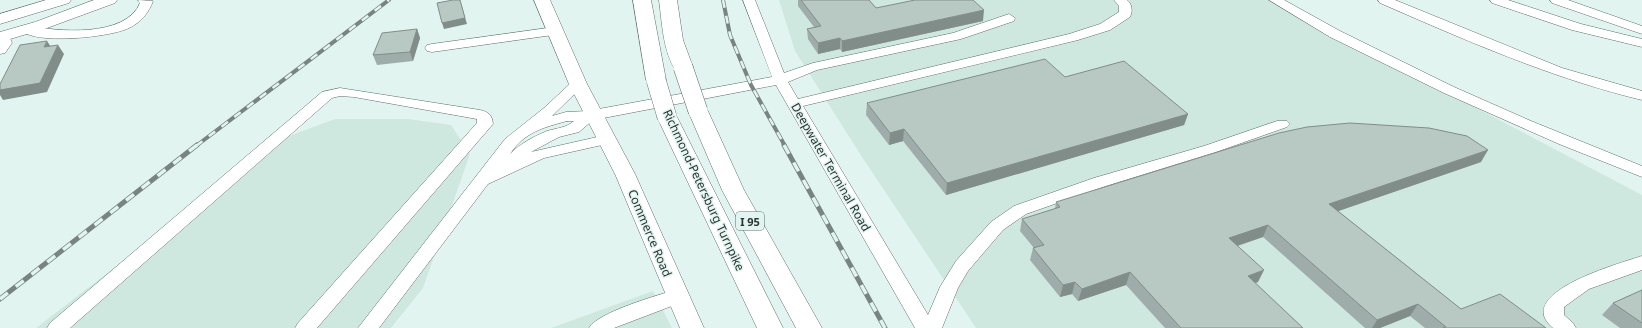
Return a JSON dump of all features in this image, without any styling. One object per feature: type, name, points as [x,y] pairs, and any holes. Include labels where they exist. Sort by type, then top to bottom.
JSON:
[{"type":"highway","name":"Richmond-Petersburg Turnpike","points":[[642,0],[656,80],[667,117],[770,328]]},
{"type":"highway","name":"I 95","points":[[668,0],[674,40],[698,111],[733,190],[809,328]]},
{"type":"main road","points":[[0,19],[63,0]]},
{"type":"main road","points":[[1,41],[27,29],[109,0]]},
{"type":"main road","name":"Commerce Road","points":[[542,0],[590,116],[606,140],[609,168],[672,298],[692,328]]},
{"type":"main road","name":"Commerce Road","points":[[672,298],[679,328]]},
{"type":"street","points":[[27,29],[35,33],[50,34],[95,32],[119,28],[138,16],[146,6],[147,1],[144,0]]},
{"type":"street","name":"Deepwater Terminal Road","points":[[749,0],[780,80],[926,328]]},
{"type":"street","points":[[794,104],[1073,37],[1105,27],[1125,14],[1125,5],[1120,0]]},
{"type":"street","points":[[1274,0],[1335,34],[1536,130],[1642,172]]},
{"type":"street","points":[[1384,0],[1446,27],[1557,71],[1642,96]]},
{"type":"street","points":[[1496,0],[1577,27],[1642,43]]},
{"type":"street","points":[[1556,0],[1642,30]]},
{"type":"street","points":[[529,127],[566,117],[590,116],[780,80],[813,67],[956,36],[1009,18]]},
{"type":"street","points":[[432,48],[555,31]]},
{"type":"street","points":[[368,328],[482,182],[510,142],[549,112],[578,84]]},
{"type":"street","points":[[57,328],[327,95],[340,92],[354,93],[480,114],[486,117],[485,124],[305,328]]},
{"type":"street","points":[[502,170],[529,145],[554,134],[574,129],[590,116]]},
{"type":"street","points":[[932,328],[949,287],[962,266],[997,226],[1020,210],[1100,182],[1210,149],[1282,124]]},
{"type":"street","points":[[482,182],[502,170],[539,154],[606,140]]},
{"type":"street","points":[[1566,328],[1554,318],[1554,304],[1582,284],[1642,263]]},
{"type":"street","points":[[599,328],[611,320],[672,298]]},
{"type":"shaded area","points":[[779,0],[1271,0],[1642,195],[1642,328],[976,328],[862,157],[795,51]]},
{"type":"shaded area","points":[[335,119],[408,119],[451,125],[470,154],[423,288],[391,328],[36,328],[281,139]]},
{"type":"shaded area","points":[[653,291],[672,328],[551,328]]},
{"type":"building","points":[[460,0],[465,18],[442,23],[437,3]]},
{"type":"building","points":[[801,0],[869,0],[876,8],[915,0],[973,0],[984,10],[842,41],[840,38],[818,43],[807,29],[821,26]]},
{"type":"building","points":[[417,29],[410,52],[373,55],[382,33]]},
{"type":"building","points":[[47,41],[44,47],[58,45],[40,83],[0,90],[0,84],[20,45]]},
{"type":"building","points":[[1045,59],[1065,77],[1124,61],[1188,114],[947,183],[904,129],[890,133],[867,103]]},
{"type":"building","points":[[1350,123],[1429,128],[1467,136],[1488,150],[1329,204],[1461,309],[1500,294],[1546,328],[1443,328],[1446,327],[1418,304],[1377,320],[1268,225],[1229,238],[1264,270],[1248,276],[1303,328],[1181,328],[1130,272],[1082,289],[1075,282],[1063,285],[1033,248],[1044,245],[1022,219],[1060,207],[1056,202],[1279,133],[1307,127]]},
{"type":"building","points":[[1642,290],[1642,323],[1613,303]]},
{"type":"railway","points":[[196,146],[389,0]]},
{"type":"railway","points":[[723,0],[730,35],[751,85],[785,146]]},
{"type":"railway","points":[[0,299],[197,145]]},
{"type":"railway","points":[[784,145],[885,328]]}]
